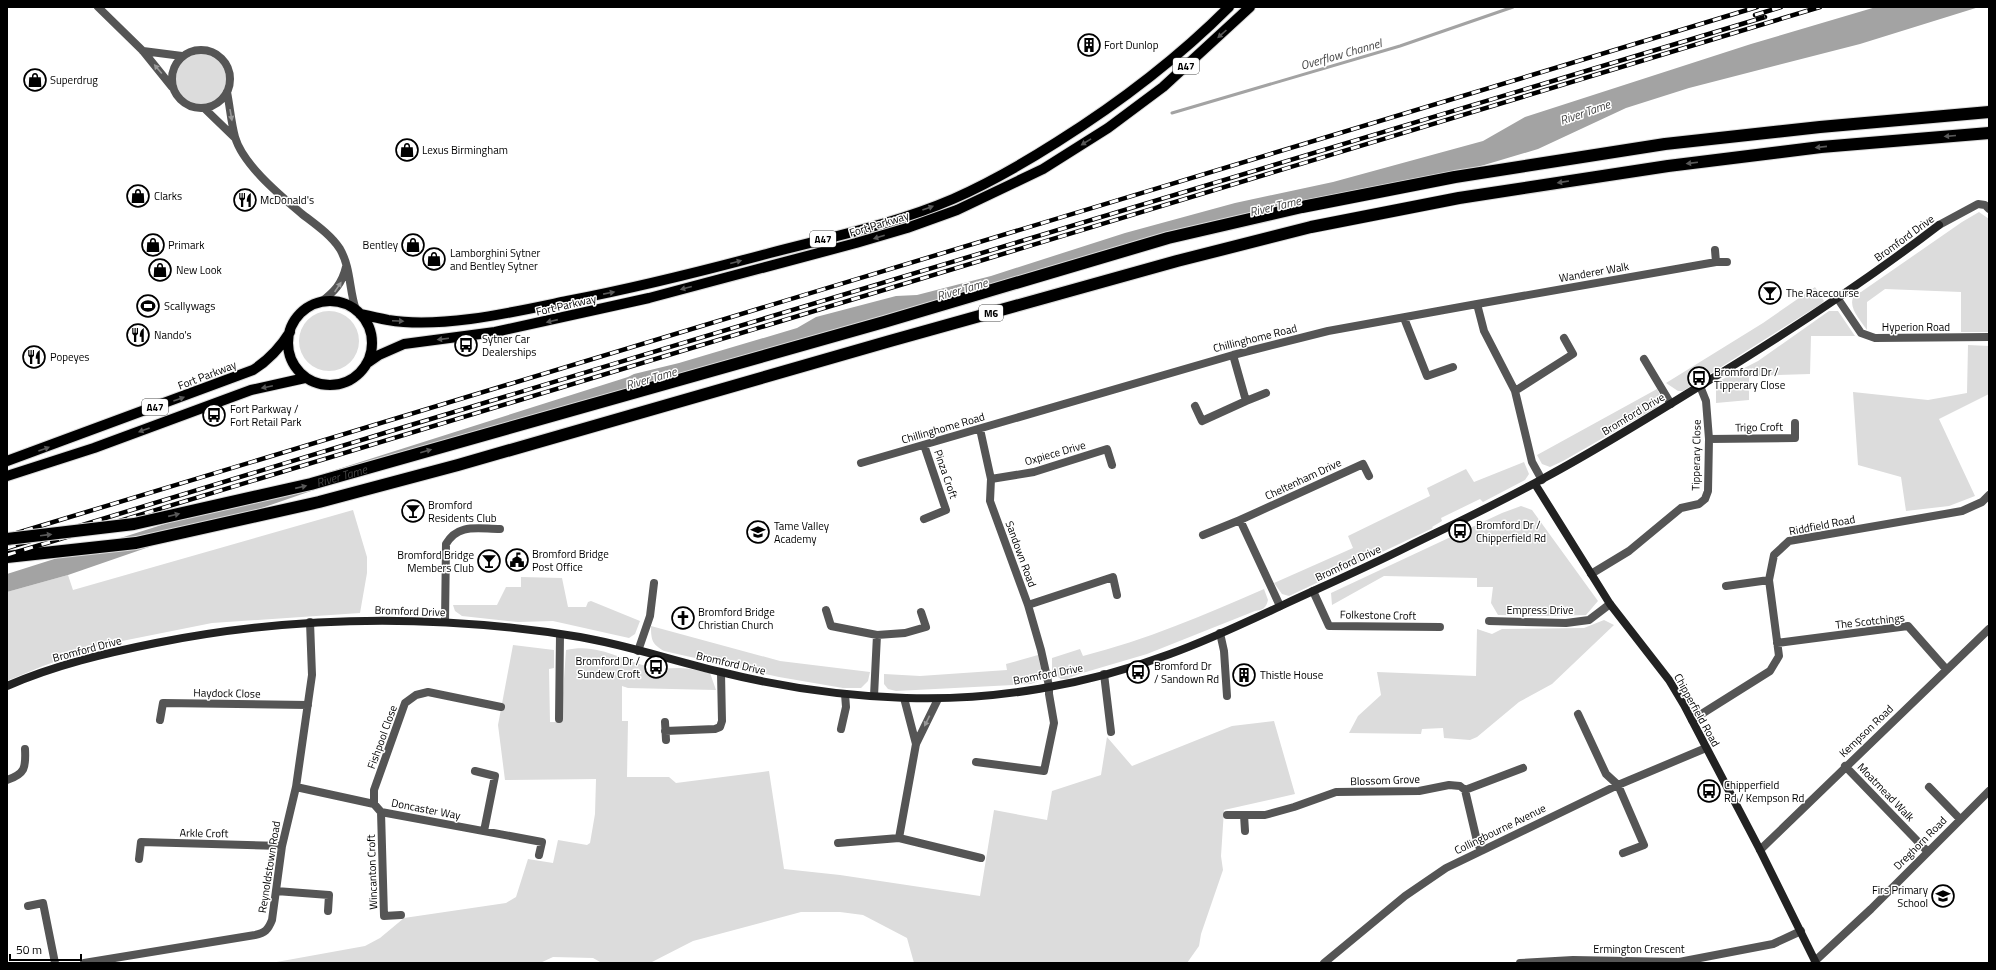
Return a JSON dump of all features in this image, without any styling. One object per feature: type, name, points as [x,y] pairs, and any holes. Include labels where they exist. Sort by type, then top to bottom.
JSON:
[{"type":"highway","name":"M6","points":[[7,539],[134,524],[311,484],[869,326],[1168,238],[1302,207],[1455,177],[1666,144],[1820,127],[1989,112]]},
{"type":"highway","name":"M6","points":[[7,557],[136,543],[319,502],[458,465],[890,341],[1170,263],[1311,227],[1459,198],[1668,166],[1821,147],[1989,133]]},
{"type":"main road","name":"Fort Parkway","points":[[7,461],[253,370],[265,362],[282,346],[293,323],[303,312],[321,302],[335,301],[344,303],[358,312],[389,320],[417,322],[451,320],[521,310],[645,286],[904,217],[952,199],[992,180],[1033,157],[1104,112],[1156,74],[1229,7]]},
{"type":"main road","name":"Fort Parkway","points":[[305,378],[324,385],[338,384],[355,376],[366,364],[379,355],[404,344],[495,332],[641,300],[856,243],[907,228],[957,210],[1042,169],[1108,128],[1163,87],[1240,18],[1250,7]]},
{"type":"main road","points":[[358,312],[367,323],[372,340],[370,354],[366,364]]},
{"type":"main road","points":[[290,332],[290,355],[293,362],[305,378]]},
{"type":"main road","name":"A47","points":[[7,476],[94,448],[251,390],[305,378]]},
{"type":"street","points":[[98,7],[143,51],[173,88],[178,97],[185,103],[194,107],[204,108],[218,103],[227,92],[230,83],[230,73],[220,56],[212,52],[202,50],[194,51],[182,56],[143,51]]},
{"type":"street","points":[[173,88],[173,71],[182,56]]},
{"type":"street","points":[[227,92],[235,138]]},
{"type":"street","points":[[204,108],[235,138],[252,164],[284,199],[328,236],[340,249],[346,265],[351,294],[358,312]]},
{"type":"street","name":"Bromford Drive","points":[[7,686],[26,678],[108,653],[209,632],[310,622],[373,620],[445,622],[582,637],[721,672],[788,687],[845,694],[938,699],[994,695],[1049,686],[1104,674],[1169,655],[1220,633],[1313,591],[1535,484],[1671,404],[1838,300],[1939,225],[1978,204],[1987,207]]},
{"type":"street","points":[[1715,250],[1716,262]]},
{"type":"street","name":"Wanderer Walk","points":[[1477,304],[1716,262],[1727,262]]},
{"type":"street","points":[[321,302],[335,291],[343,278],[346,265]]},
{"type":"street","name":"Hyperion Road","points":[[1838,300],[1861,333],[1875,338],[1989,337]]},
{"type":"street","points":[[1477,304],[1484,332],[1515,391],[1532,462],[1542,480]]},
{"type":"street","name":"Chillinghome Road","points":[[861,463],[1233,355],[1328,331],[1477,304]]},
{"type":"street","points":[[1404,318],[1427,376],[1453,367]]},
{"type":"street","points":[[1515,391],[1573,354],[1564,338]]},
{"type":"street","points":[[1233,355],[1246,401]]},
{"type":"street","points":[[1644,359],[1671,404]]},
{"type":"street","name":"Tipperary Close","points":[[1591,574],[1629,551],[1681,508],[1699,504],[1705,499],[1708,491],[1709,439],[1706,401],[1700,386]]},
{"type":"street","points":[[1195,406],[1202,420],[1266,393]]},
{"type":"street","name":"Trigo Croft","points":[[1709,439],[1795,438],[1795,423]]},
{"type":"street","name":"Sandown Road","points":[[976,762],[1044,771],[1054,723],[1049,686],[1041,650],[1028,605],[990,502],[991,479],[980,429]]},
{"type":"street","name":"Pinza Croft","points":[[924,445],[946,510],[924,519]]},
{"type":"street","name":"Oxpiece Drive","points":[[991,479],[1034,472],[1107,449],[1112,465]]},
{"type":"street","name":"Cheltenham Drive","points":[[1203,535],[1240,520],[1363,464],[1368,476]]},
{"type":"street","name":"Chipperfield Road","points":[[1535,484],[1610,604],[1669,680],[1692,720],[1760,850],[1815,962]]},
{"type":"street","name":"Riddfield Road","points":[[1692,720],[1770,671],[1779,656],[1769,580],[1774,556],[1789,541],[1962,511],[1982,502],[1989,495]]},
{"type":"street","points":[[1240,520],[1280,606]]},
{"type":"street","points":[[445,622],[446,544],[451,534],[462,529],[500,530]]},
{"type":"street","points":[[1028,605],[1113,578],[1117,595]]},
{"type":"street","points":[[1726,586],[1769,580]]},
{"type":"street","points":[[638,651],[650,616],[654,583]]},
{"type":"street","name":"Folkestone Croft","points":[[1313,591],[1329,626],[1440,627]]},
{"type":"street","name":"Empress Drive","points":[[1489,621],[1566,623],[1589,620],[1610,604]]},
{"type":"street","points":[[826,610],[831,626],[877,635],[905,633],[926,627],[921,612]]},
{"type":"street","name":"Reynoldstown Road","points":[[84,963],[264,933],[268,930],[272,920],[282,846],[296,787],[308,706],[312,675],[310,622]]},
{"type":"street","name":"The Scotchings","points":[[1777,643],[1908,626],[1946,669]]},
{"type":"street","name":"Kempson Road","points":[[1760,850],[1845,766],[1989,629]]},
{"type":"street","points":[[1220,633],[1224,651],[1227,696]]},
{"type":"street","points":[[559,719],[560,635]]},
{"type":"street","points":[[874,696],[877,635]]},
{"type":"street","points":[[666,740],[665,726],[720,727],[722,722],[721,672]]},
{"type":"street","points":[[1104,674],[1111,732]]},
{"type":"street","name":"Fishpool Close","points":[[374,804],[374,790],[406,703],[416,695],[428,692],[501,707]]},
{"type":"street","points":[[841,729],[846,707],[845,694]]},
{"type":"street","points":[[904,698],[916,744]]},
{"type":"street","points":[[899,838],[916,744],[938,699]]},
{"type":"street","name":"Haydock Close","points":[[160,720],[163,703],[308,706]]},
{"type":"street","points":[[1578,714],[1606,774],[1618,785],[1644,845],[1623,853]]},
{"type":"street","name":"Collingbourne Avenue","points":[[1324,963],[1406,896],[1446,868],[1618,785],[1706,748]]},
{"type":"street","points":[[7,780],[19,776],[25,768],[25,749]]},
{"type":"street","name":"Moatmead Walk","points":[[1845,766],[1927,851]]},
{"type":"street","points":[[1481,851],[1477,841],[1465,790],[1523,768]]},
{"type":"street","points":[[475,771],[495,776],[484,831]]},
{"type":"street","name":"Blossom Grove","points":[[1227,815],[1272,813],[1294,808],[1336,792],[1419,791],[1449,785],[1460,786],[1465,790]]},
{"type":"street","points":[[296,787],[374,804]]},
{"type":"street","points":[[1929,787],[1960,819]]},
{"type":"street","name":"Dreghorn Road","points":[[1815,962],[1871,909],[1927,851],[1989,791]]},
{"type":"street","name":"Doncaster Way","points":[[374,804],[381,812],[542,842],[539,855]]},
{"type":"street","name":"Wincanton Croft","points":[[381,812],[384,916],[400,915]]},
{"type":"street","points":[[1244,815],[1245,831]]},
{"type":"street","points":[[838,843],[899,838],[981,858]]},
{"type":"street","name":"Arkle Croft","points":[[139,859],[141,842],[282,846]]},
{"type":"street","points":[[276,891],[328,895],[328,911]]},
{"type":"street","points":[[28,906],[43,903],[55,963]]},
{"type":"street","name":"Ermington Crescent","points":[[1520,963],[1573,961],[1679,962],[1773,944],[1800,931]]},
{"type":"shaded area","points":[[196,54],[206,54],[219,61],[226,74],[226,84],[219,97],[206,104],[196,104],[187,100],[180,93],[176,84],[176,74],[180,65],[187,58]]},
{"type":"shaded area","points":[[1979,212],[1989,219],[1989,332],[1961,332],[1961,292],[1885,289],[1867,302],[1867,330],[1853,307],[1852,302],[1856,293],[1861,292],[1962,222]]},
{"type":"shaded area","points":[[1815,287],[1824,301],[1821,304],[1683,391],[1678,391],[1666,383],[1763,323]]},
{"type":"shaded area","points":[[323,311],[335,311],[346,316],[354,324],[359,335],[357,353],[346,366],[335,371],[323,371],[312,366],[304,358],[299,347],[299,335],[304,324],[312,316]]},
{"type":"shaded area","points":[[1829,311],[1838,311],[1855,336],[1811,336],[1810,374],[1749,376],[1749,400],[1716,403],[1716,388],[1719,381],[1758,361]]},
{"type":"shaded area","points":[[1968,345],[1989,346],[1989,394],[1939,419],[1975,496],[1949,506],[1906,511],[1901,477],[1858,465],[1853,392],[1928,400],[1967,393]]},
{"type":"shaded area","points":[[1657,389],[1661,397],[1657,407],[1563,461],[1550,467],[1542,464],[1537,455]]},
{"type":"shaded area","points":[[1524,462],[1529,474],[1525,480],[1483,502],[1480,499],[1441,518],[1442,521],[1432,527],[1433,528],[1289,596],[1282,594],[1274,583],[1353,548],[1348,536],[1430,496],[1427,488],[1466,469],[1474,482]]},
{"type":"shaded area","points":[[1521,506],[1532,510],[1598,601],[1586,615],[1498,615],[1491,603],[1493,587],[1477,587],[1477,578],[1384,576],[1332,605],[1331,593],[1502,513]]},
{"type":"shaded area","points":[[353,510],[367,557],[367,573],[360,613],[212,623],[102,645],[43,666],[7,681],[7,592],[68,575],[73,590]]},
{"type":"shaded area","points":[[521,577],[562,578],[568,607],[586,607],[588,602],[591,601],[640,621],[635,634],[629,638],[553,621],[518,622],[462,616],[455,611],[453,605],[497,605],[506,587],[521,587]]},
{"type":"shaded area","points":[[1264,589],[1268,600],[1265,607],[1260,610],[1147,654],[1067,679],[1061,679],[1052,673],[1052,658],[1080,649],[1083,656],[1106,650],[1152,635]]},
{"type":"shaded area","points":[[1604,620],[1614,625],[1552,684],[1519,702],[1477,737],[1470,740],[1444,738],[1443,728],[1422,729],[1421,734],[1349,733],[1358,716],[1381,695],[1377,672],[1476,676],[1477,629],[1492,634],[1502,629],[1584,628]]},
{"type":"shaded area","points":[[651,626],[780,661],[870,672],[868,681],[861,688],[843,688],[779,677],[664,651],[653,641]]},
{"type":"shaded area","points":[[513,645],[554,650],[554,668],[549,669],[550,722],[561,722],[566,650],[578,648],[589,649],[611,654],[655,668],[683,668],[710,673],[716,690],[628,688],[622,686],[622,721],[628,721],[627,777],[669,777],[676,783],[769,771],[784,869],[840,875],[980,896],[994,810],[1047,820],[1052,791],[1101,775],[1107,737],[1132,766],[1232,726],[1274,721],[1295,794],[1224,810],[1221,856],[1223,870],[1201,934],[1199,946],[1187,963],[914,963],[907,938],[863,915],[840,912],[801,912],[693,941],[650,963],[602,963],[593,958],[553,957],[540,963],[271,963],[365,946],[380,938],[404,918],[506,903],[516,897],[528,859],[553,863],[558,840],[587,845],[590,843],[595,814],[596,779],[505,780],[498,725]]},
{"type":"shaded area","points":[[1038,655],[1042,674],[1038,681],[1031,684],[896,691],[888,689],[884,684],[884,674],[920,676],[1007,670],[1006,664]]},
{"type":"water","name":"River Tame","points":[[1876,7],[1979,7],[1860,44],[1689,88],[1626,108],[1538,149],[1414,186],[1127,248],[544,415],[311,491],[68,575],[7,592],[7,574],[634,374],[679,363],[797,328],[816,317],[896,296],[917,295],[991,276],[1125,233],[1235,203],[1333,182],[1483,141],[1525,117],[1751,44]]},
{"type":"waterway","name":"Overflow Channel","points":[[1172,113],[1400,46],[1513,7]]},
{"type":"railway","points":[[7,536],[1757,7]]},
{"type":"railway","points":[[1755,15],[1781,7]]},
{"type":"railway","points":[[7,555],[1820,7]]},
{"type":"railway","points":[[7,548],[1765,17]]},
{"type":"place","name":"Fort Dunlop","points":[[1089,45]]},
{"type":"place","name":"Superdrug","points":[[35,80]]},
{"type":"place","name":"Lexus Birmingham","points":[[407,150]]},
{"type":"place","name":"Clarks","points":[[138,196]]},
{"type":"place","name":"McDonald's","points":[[245,200]]},
{"type":"place","name":"Primark","points":[[153,245]]},
{"type":"place","name":"Bentley","points":[[413,245]]},
{"type":"place","name":"Lamborghini Sytner and Bentley Sytner","points":[[434,259]]},
{"type":"place","name":"New Look","points":[[160,270]]},
{"type":"place","name":"The Racecourse","points":[[1770,293]]},
{"type":"place","name":"Scallywags","points":[[148,306]]},
{"type":"place","name":"Nando's","points":[[138,335]]},
{"type":"place","name":"Sytner Car Dealerships","points":[[466,345]]},
{"type":"place","name":"Popeyes","points":[[34,357]]},
{"type":"place","name":"Bromford Dr / Tipperary Close","points":[[1699,378]]},
{"type":"place","name":"Fort Parkway / Fort Retail Park","points":[[214,415]]},
{"type":"place","name":"Bromford Residents Club","points":[[413,511]]},
{"type":"place","name":"Bromford Dr / Chipperfield Rd","points":[[1460,531]]},
{"type":"place","name":"Tame Valley Academy","points":[[758,532]]},
{"type":"place","name":"Bromford Bridge Post Office","points":[[517,560]]},
{"type":"place","name":"Bromford Bridge Members Club","points":[[489,561]]},
{"type":"place","name":"Bromford Bridge Christian Church","points":[[683,618]]},
{"type":"place","name":"Bromford Dr / Sundew Croft","points":[[656,667]]},
{"type":"place","name":"Bromford Dr / Sandown Rd","points":[[1138,672]]},
{"type":"place","name":"Thistle House","points":[[1244,675]]},
{"type":"place","name":"Chipperfield Rd / Kempson Rd","points":[[1709,791]]},
{"type":"place","name":"Firs Primary School","points":[[1943,896]]}]
